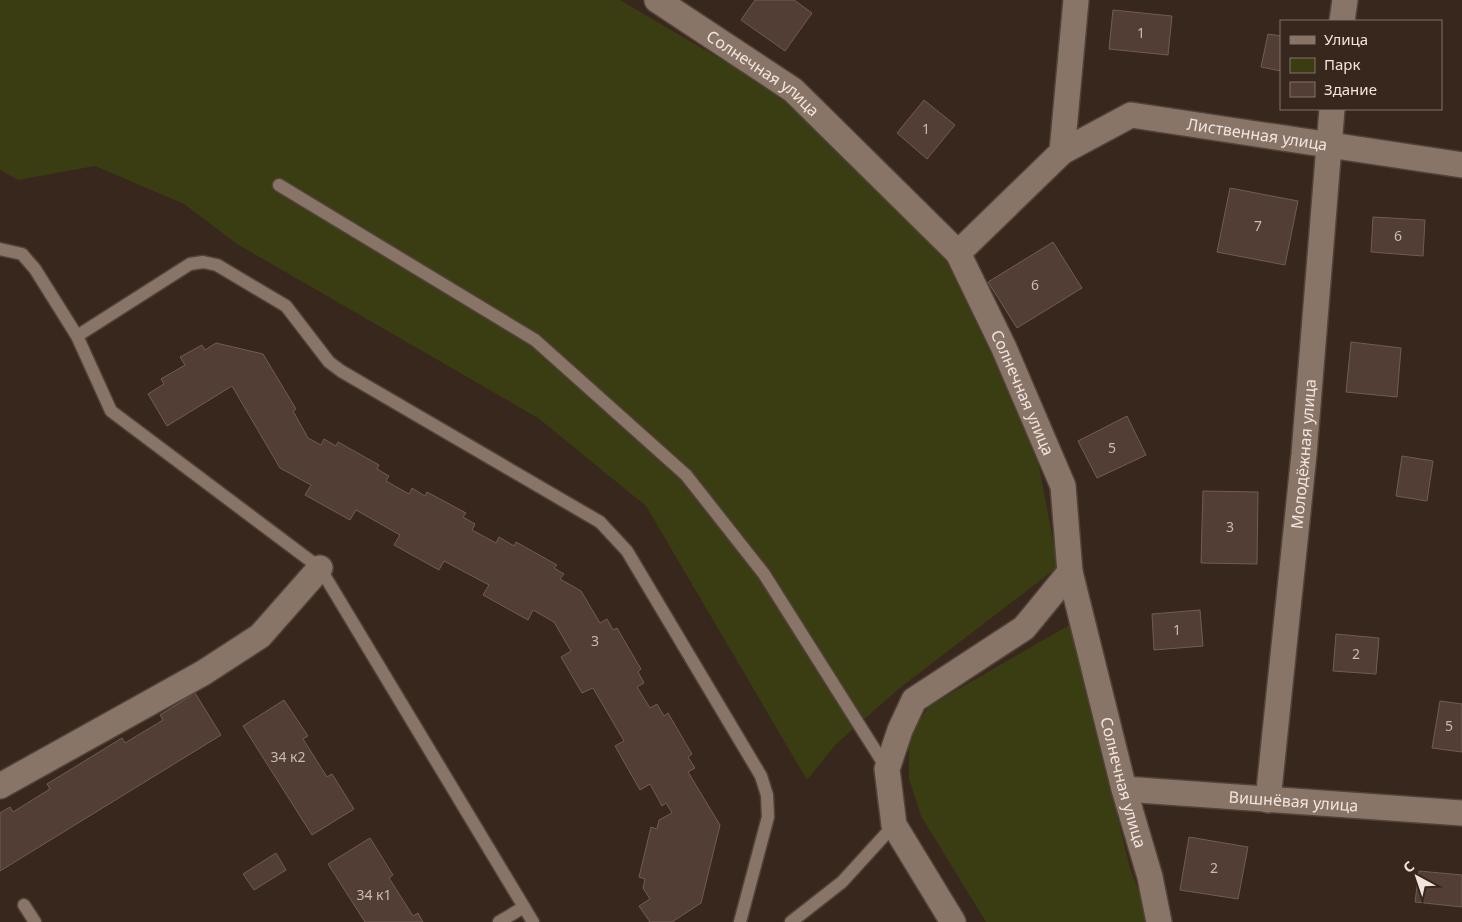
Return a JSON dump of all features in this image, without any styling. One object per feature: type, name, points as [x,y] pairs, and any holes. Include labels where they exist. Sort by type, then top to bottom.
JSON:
[{"type":"street","name":"Солнечная улица","points":[[657,0],[793,90],[958,253],[1004,348],[1063,486],[1070,572],[1124,789],[1150,877],[1159,922]]},
{"type":"street","points":[[1062,152],[1076,0]]},
{"type":"street","points":[[1342,20],[1345,0]]},
{"type":"street","name":"Молодёжная улица","points":[[1268,800],[1304,454],[1332,110]]},
{"type":"street","name":"Лиственная улица","points":[[958,253],[1062,152],[1131,114],[1462,165]]},
{"type":"street","points":[[0,786],[203,673],[260,636],[320,568]]},
{"type":"street","points":[[952,922],[894,825],[887,769],[900,730],[914,700],[1024,628],[1070,572]]},
{"type":"street","name":"Вишнёвая улица","points":[[1124,789],[1462,814]]},
{"type":"lane","points":[[279,185],[535,340],[686,475],[764,574],[887,769]]},
{"type":"lane","points":[[0,249],[22,254],[35,269],[77,336],[111,411],[320,568],[532,922]]},
{"type":"lane","points":[[77,336],[190,264],[203,262],[217,265],[286,306],[329,362],[341,371],[600,522],[627,551],[761,776],[767,796],[768,817],[740,922]]},
{"type":"lane","points":[[791,922],[842,882],[894,825]]},
{"type":"lane","points":[[24,905],[35,922]]},
{"type":"lane","points":[[499,922],[524,907]]},
{"type":"green space","points":[[0,0],[620,0],[777,92],[940,246],[1035,445],[1058,567],[901,687],[836,744],[807,780],[646,506],[538,418],[237,244],[184,204],[95,166],[18,180],[0,170]]},
{"type":"green space","points":[[1071,624],[1130,868],[1151,922],[986,922],[921,816],[909,779],[909,737],[929,706]]},
{"type":"building","points":[[755,0],[794,0],[812,13],[785,51],[741,20]]},
{"type":"building","points":[[1113,10],[1172,16],[1168,55],[1109,49]]},
{"type":"building","points":[[1268,34],[1280,36],[1280,71],[1261,67]]},
{"type":"building","points":[[924,100],[955,125],[927,159],[897,133]]},
{"type":"building","points":[[1230,188],[1298,201],[1285,265],[1217,252]]},
{"type":"building","points":[[1373,217],[1425,220],[1423,256],[1371,252]]},
{"type":"building","points":[[1053,242],[1082,288],[1017,328],[988,282]]},
{"type":"building","points":[[1351,342],[1401,348],[1397,397],[1346,392]]},
{"type":"building","points":[[216,343],[263,354],[296,409],[293,411],[308,438],[321,445],[324,439],[336,446],[338,442],[379,465],[377,469],[389,476],[386,481],[409,494],[412,488],[425,496],[427,492],[466,513],[463,517],[475,524],[472,530],[496,543],[499,537],[514,546],[516,542],[557,565],[554,568],[564,574],[560,579],[581,591],[600,623],[607,619],[613,630],[617,628],[641,669],[638,672],[644,683],[637,687],[650,708],[657,704],[664,716],[668,713],[692,754],[688,757],[695,768],[688,772],[720,825],[701,903],[672,922],[650,922],[639,906],[650,899],[643,888],[645,879],[639,877],[651,827],[657,829],[659,820],[672,813],[666,803],[662,806],[650,784],[640,790],[615,746],[624,741],[593,688],[582,693],[561,657],[571,651],[554,622],[533,610],[528,620],[483,595],[489,585],[444,561],[439,570],[394,545],[400,535],[356,510],[350,520],[305,495],[311,485],[280,468],[232,386],[167,426],[148,394],[164,384],[161,379],[185,365],[180,357],[202,345],[205,350]]},
{"type":"building","points":[[1127,416],[1146,455],[1097,478],[1078,441]]},
{"type":"building","points":[[1402,456],[1433,461],[1427,501],[1396,496]]},
{"type":"building","points":[[1203,491],[1258,492],[1257,564],[1201,563]]},
{"type":"building","points":[[1200,610],[1203,646],[1154,650],[1152,614]]},
{"type":"building","points":[[1336,634],[1379,638],[1376,674],[1333,671]]},
{"type":"building","points":[[195,693],[221,735],[0,871],[0,813],[10,807],[13,812],[50,789],[47,784],[122,738],[125,743],[163,720],[160,715]]},
{"type":"building","points":[[284,700],[308,736],[303,739],[327,777],[332,774],[354,809],[312,835],[243,726]]},
{"type":"building","points":[[1440,701],[1462,704],[1462,752],[1432,748]]},
{"type":"building","points":[[1189,837],[1248,847],[1238,899],[1180,890]]},
{"type":"building","points":[[370,838],[393,875],[389,878],[413,916],[418,913],[423,922],[365,922],[328,864]]},
{"type":"building","points":[[276,853],[286,870],[254,890],[243,874]]},
{"type":"building","points":[[1419,871],[1462,875],[1462,907],[1415,902]]}]
